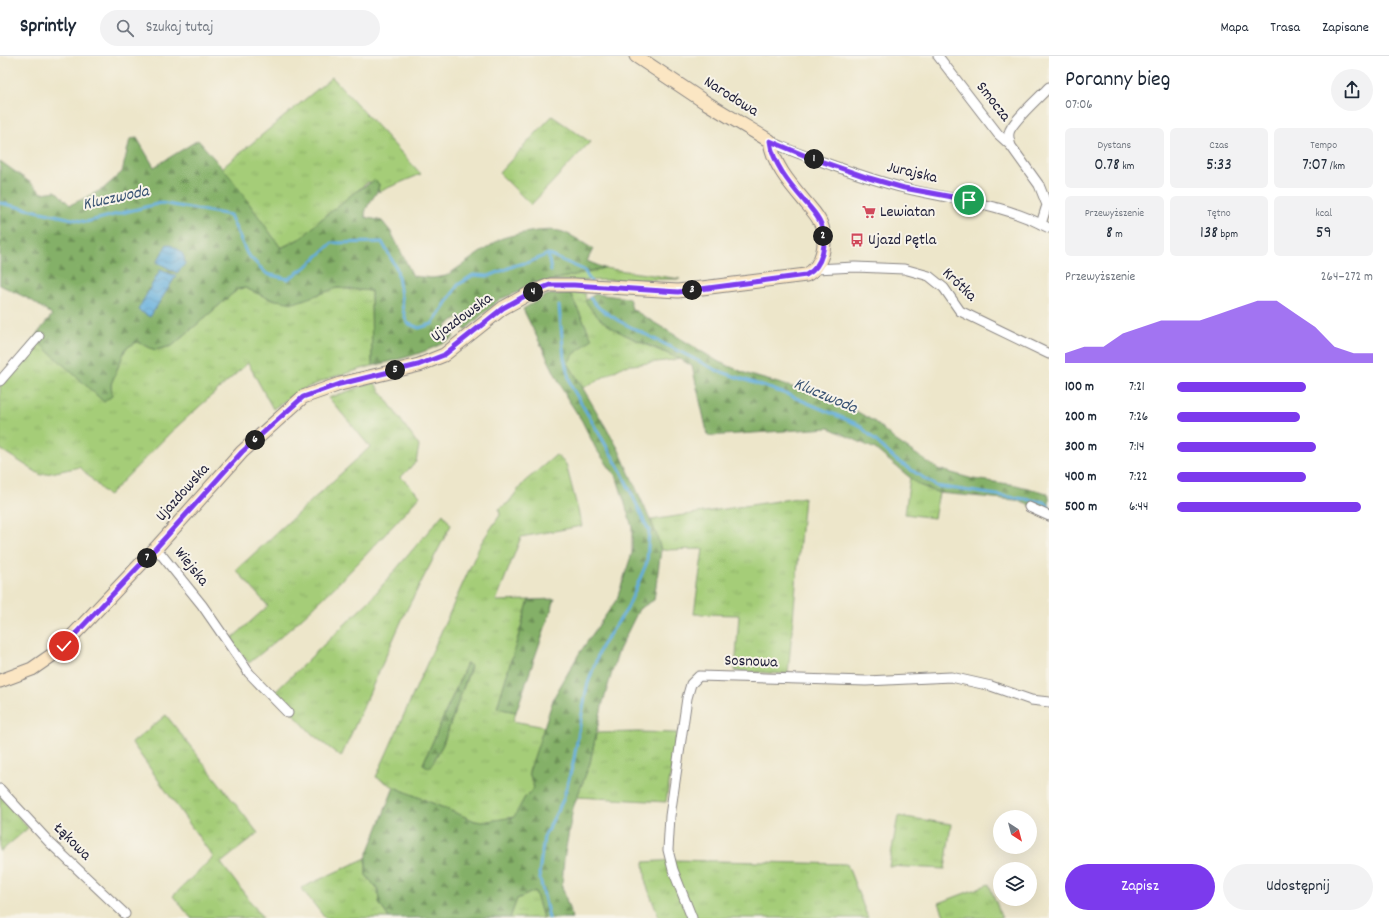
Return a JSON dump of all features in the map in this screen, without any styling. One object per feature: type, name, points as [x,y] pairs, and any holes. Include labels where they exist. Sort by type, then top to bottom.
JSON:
[{"type":"street","name":"Narodowa","points":[[636,56],[705,102],[770,141]]},
{"type":"street","name":"Smocza","points":[[938,56],[998,134],[1011,146],[1039,185],[1046,205],[1045,226]]},
{"type":"street","points":[[1011,146],[1009,132],[1022,115],[1049,87]]},
{"type":"street","name":"Jurajska","points":[[770,141],[806,156],[869,178],[904,188],[969,200],[1014,212],[1045,226]]},
{"type":"street","points":[[770,141],[771,154],[792,186],[821,224],[823,233],[823,251],[816,269]]},
{"type":"street","name":"Krótka","points":[[816,269],[855,267],[904,269],[929,276],[944,288],[960,311],[1049,354]]},
{"type":"street","name":"Ujazdowska","points":[[0,681],[32,669],[58,651],[156,548],[242,452],[303,397],[340,384],[418,365],[444,355],[503,308],[532,292],[559,284],[678,292],[806,275],[816,269]]},
{"type":"street","points":[[0,381],[39,336]]},
{"type":"street","points":[[1029,507],[1049,516]]},
{"type":"street","name":"Wiejska","points":[[156,548],[202,604],[249,673],[288,713]]},
{"type":"street","name":"Sosnowa","points":[[692,918],[673,870],[668,850],[672,800],[687,698],[691,684],[699,676],[866,681],[951,677],[991,686],[1031,700],[1049,702]]},
{"type":"street","name":"Łąkowa","points":[[0,789],[50,843],[124,914]]},
{"type":"green space","points":[[332,77],[421,174],[378,192],[379,184],[368,182],[318,222],[303,237],[281,248],[222,168]]},
{"type":"green space","points":[[552,116],[590,142],[531,205],[499,173]]},
{"type":"green space","points":[[137,138],[154,167],[198,140],[231,178],[281,248],[303,237],[318,222],[352,194],[375,180],[379,184],[378,189],[365,212],[365,217],[382,221],[391,232],[413,276],[432,278],[446,276],[500,239],[522,233],[550,230],[563,232],[593,249],[587,261],[604,268],[549,281],[500,299],[465,330],[458,317],[446,326],[454,337],[444,343],[414,355],[372,366],[371,291],[337,288],[294,303],[270,299],[245,288],[238,289],[172,346],[155,350],[137,342],[126,348],[111,384],[112,396],[104,402],[34,338],[52,315],[31,300],[0,285],[0,161],[31,183],[42,193],[56,191],[70,205],[103,189],[122,172],[130,139]]},
{"type":"green space","points":[[604,268],[680,279],[549,281]]},
{"type":"green space","points":[[245,288],[270,299],[318,293],[337,288],[371,291],[372,366],[330,378],[299,391],[273,409],[248,363],[172,431],[108,496],[80,467],[41,475],[0,449],[0,384],[34,338],[112,396],[111,384],[126,348],[137,342],[155,350],[172,346],[238,289]]},
{"type":"green space","points":[[570,293],[585,293],[588,304],[596,315],[609,325],[640,342],[681,359],[624,366],[583,388],[568,363],[573,355],[592,339]]},
{"type":"green space","points":[[570,293],[592,339],[573,355],[568,363],[618,448],[656,533],[661,550],[654,600],[639,609],[618,652],[602,706],[590,763],[573,808],[564,859],[562,886],[572,918],[543,918],[535,891],[517,899],[510,918],[389,918],[379,903],[378,890],[366,875],[366,858],[394,787],[475,821],[482,822],[514,817],[525,797],[534,788],[529,772],[554,697],[580,652],[617,599],[632,553],[632,527],[617,478],[596,449],[582,421],[567,398],[523,309],[547,295]]},
{"type":"green space","points":[[595,294],[629,298],[632,309],[719,362],[750,375],[816,394],[856,411],[875,422],[895,440],[938,469],[973,479],[1016,485],[1047,493],[1049,498],[1049,512],[1015,500],[939,493],[919,485],[875,449],[829,428],[708,436],[692,366],[669,354],[623,334],[601,320],[585,301]]},
{"type":"green space","points":[[374,382],[419,446],[416,462],[401,477],[420,496],[338,584],[295,625],[249,663],[230,640],[268,606],[236,570],[370,447],[329,398]]},
{"type":"green space","points":[[556,455],[566,464],[582,526],[521,537],[496,601],[529,600],[497,708],[516,712],[513,721],[545,727],[529,772],[534,788],[525,797],[514,818],[482,822],[475,821],[394,787],[376,777],[481,543],[500,515],[499,509],[508,503],[524,482]],"holes":[[[467,663],[471,667],[443,744],[430,768],[423,764]]]},
{"type":"green space","points":[[910,477],[919,485],[939,493],[934,518],[905,514]]},
{"type":"green space","points":[[804,497],[788,674],[735,671],[739,615],[694,614],[703,549],[661,550],[651,520]]},
{"type":"green space","points":[[443,514],[451,525],[405,613],[341,757],[312,734],[274,693],[369,601]]},
{"type":"green space","points":[[555,599],[516,712],[497,708],[529,600]]},
{"type":"green space","points":[[467,663],[471,666],[443,744],[430,768],[423,764]]},
{"type":"green space","points":[[166,715],[258,833],[221,863],[263,918],[191,918],[173,896],[213,857],[132,743]]},
{"type":"green space","points":[[596,733],[677,733],[666,802],[577,797],[590,763]]},
{"type":"green space","points":[[0,795],[28,828],[0,852]]},
{"type":"green space","points":[[898,816],[951,824],[945,869],[889,866]]},
{"type":"green space","points":[[366,858],[366,875],[378,890],[379,903],[389,918],[325,918],[301,888]]},
{"type":"green space","points":[[674,860],[847,864],[868,918],[659,918],[646,884],[644,862]]},
{"type":"green space","points":[[989,884],[993,894],[993,906],[997,906],[1002,918],[945,918],[939,903]]},
{"type":"green space","points":[[535,891],[543,918],[510,918],[517,899]]},
{"type":"water","points":[[167,244],[178,249],[184,256],[185,264],[177,273],[157,262]]},
{"type":"water","points":[[160,270],[176,276],[150,317],[138,310]]},
{"type":"waterway","name":"Kluczwoda","points":[[0,203],[86,222],[161,203],[230,215],[247,254],[267,274],[288,279],[307,266],[332,243],[382,242],[397,269],[403,310],[407,323],[419,328],[432,324],[458,285],[473,275],[489,276],[516,265],[530,262],[548,254],[584,270],[591,282]]},
{"type":"waterway","points":[[548,254],[551,271]]},
{"type":"waterway","name":"Kluczwoda","points":[[590,298],[599,308],[619,321],[716,370],[789,395],[859,425],[896,460],[936,486],[1045,502],[1049,508]]},
{"type":"waterway","points":[[549,918],[539,874],[544,837],[563,800],[573,764],[587,686],[601,647],[627,609],[647,562],[649,531],[621,471],[571,386],[564,358],[559,306]]},
{"type":"place","name":"Lewiatan","points":[[869,212]]},
{"type":"place","name":"Ujazd Pętla","points":[[857,240]]},
{"type":"route","points":[[64,646],[156,548],[242,452],[303,397],[340,384],[418,365],[444,355],[503,308],[532,292],[550,285],[559,284],[678,292],[806,275],[811,273],[816,269],[823,251],[824,241],[821,224],[816,215],[792,186],[771,154],[770,141],[806,156],[869,178],[904,188],[969,200]]}]
